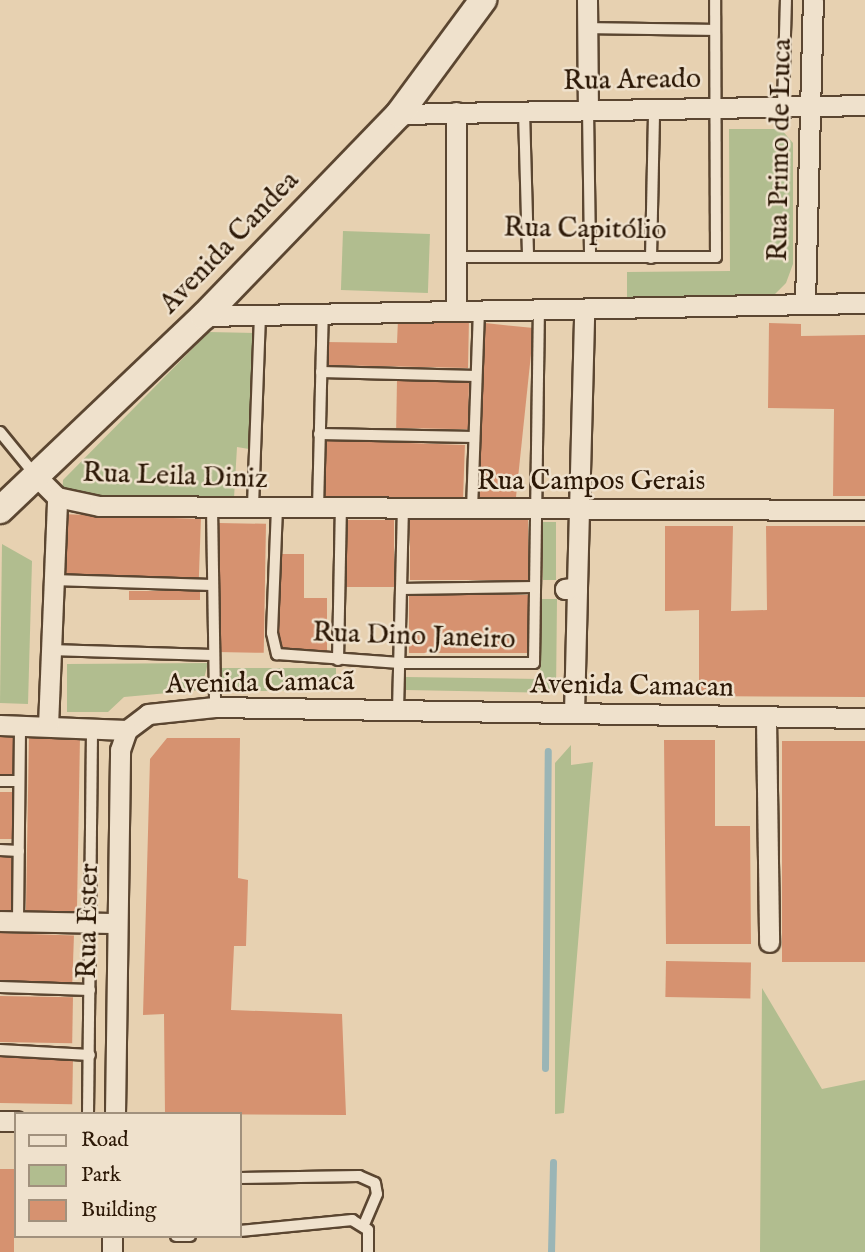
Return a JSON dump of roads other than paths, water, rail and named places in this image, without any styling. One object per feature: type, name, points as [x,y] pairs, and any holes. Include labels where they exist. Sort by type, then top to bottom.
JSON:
[{"type":"main road","name":"Avenida Candea","points":[[0,510],[48,488],[204,316],[399,114],[483,0]]},
{"type":"street","points":[[587,0],[588,109]]},
{"type":"street","name":"Rua Primo de Luca","points":[[805,302],[813,0]]},
{"type":"street","name":"Rua Areado","points":[[399,114],[865,105]]},
{"type":"street","points":[[456,112],[459,257],[456,309]]},
{"type":"street","points":[[204,316],[323,311],[584,310],[805,302],[865,303]]},
{"type":"street","points":[[574,713],[577,589],[565,589],[577,587],[584,310]]},
{"type":"street","points":[[48,488],[53,580],[48,726]]},
{"type":"street","name":"Rua Leila Diniz","points":[[48,488],[76,505],[318,509]]},
{"type":"street","name":"Rua Campos Gerais","points":[[318,509],[865,510]]},
{"type":"street","name":"Avenida Camacã","points":[[127,730],[148,714],[215,707],[398,712]]},
{"type":"street","name":"Avenida Camacan","points":[[398,712],[865,718]]},
{"type":"street","points":[[766,718],[769,942]]},
{"type":"street","points":[[0,725],[48,726],[92,732],[127,730]]},
{"type":"street","name":"Rua Ester","points":[[115,1112],[120,750],[127,730]]},
{"type":"street","points":[[9,921],[117,923]]},
{"type":"lane","points":[[715,0],[716,107]]},
{"type":"lane","points":[[783,106],[786,0]]},
{"type":"lane","points":[[587,27],[714,30]]},
{"type":"lane","name":"Rua Capitólio","points":[[459,257],[710,261],[716,257],[716,107]]},
{"type":"lane","points":[[588,109],[590,257]]},
{"type":"lane","points":[[651,258],[654,109]]},
{"type":"lane","points":[[524,111],[528,256]]},
{"type":"lane","points":[[472,510],[479,310]]},
{"type":"lane","points":[[401,589],[534,587],[533,510],[539,310]]},
{"type":"lane","points":[[318,509],[323,311]]},
{"type":"lane","points":[[253,506],[260,314]]},
{"type":"lane","points":[[321,372],[476,376]]},
{"type":"lane","points":[[0,432],[48,488]]},
{"type":"lane","points":[[319,434],[474,437]]},
{"type":"lane","points":[[212,507],[212,654],[215,707]]},
{"type":"lane","name":"Rua Dino Janeiro","points":[[277,508],[273,648],[293,656],[400,663],[534,663],[534,587]]},
{"type":"lane","points":[[338,660],[341,510]]},
{"type":"lane","points":[[398,712],[403,511]]},
{"type":"lane","points":[[53,580],[212,585]]},
{"type":"lane","points":[[50,650],[212,654]]},
{"type":"lane","points":[[9,921],[19,851],[20,725]]},
{"type":"lane","points":[[88,1112],[92,732]]},
{"type":"lane","points":[[0,781],[19,781]]},
{"type":"lane","points":[[0,850],[19,851]]},
{"type":"lane","points":[[0,987],[90,990]]},
{"type":"lane","points":[[0,1050],[90,1055]]},
{"type":"lane","points":[[242,1178],[359,1175],[375,1183],[377,1194],[364,1224],[368,1252]]},
{"type":"lane","points":[[242,1231],[364,1224]]},
{"type":"waterway","points":[[545,1068],[548,751]]},
{"type":"waterway","points":[[551,1252],[553,1162]]}]
